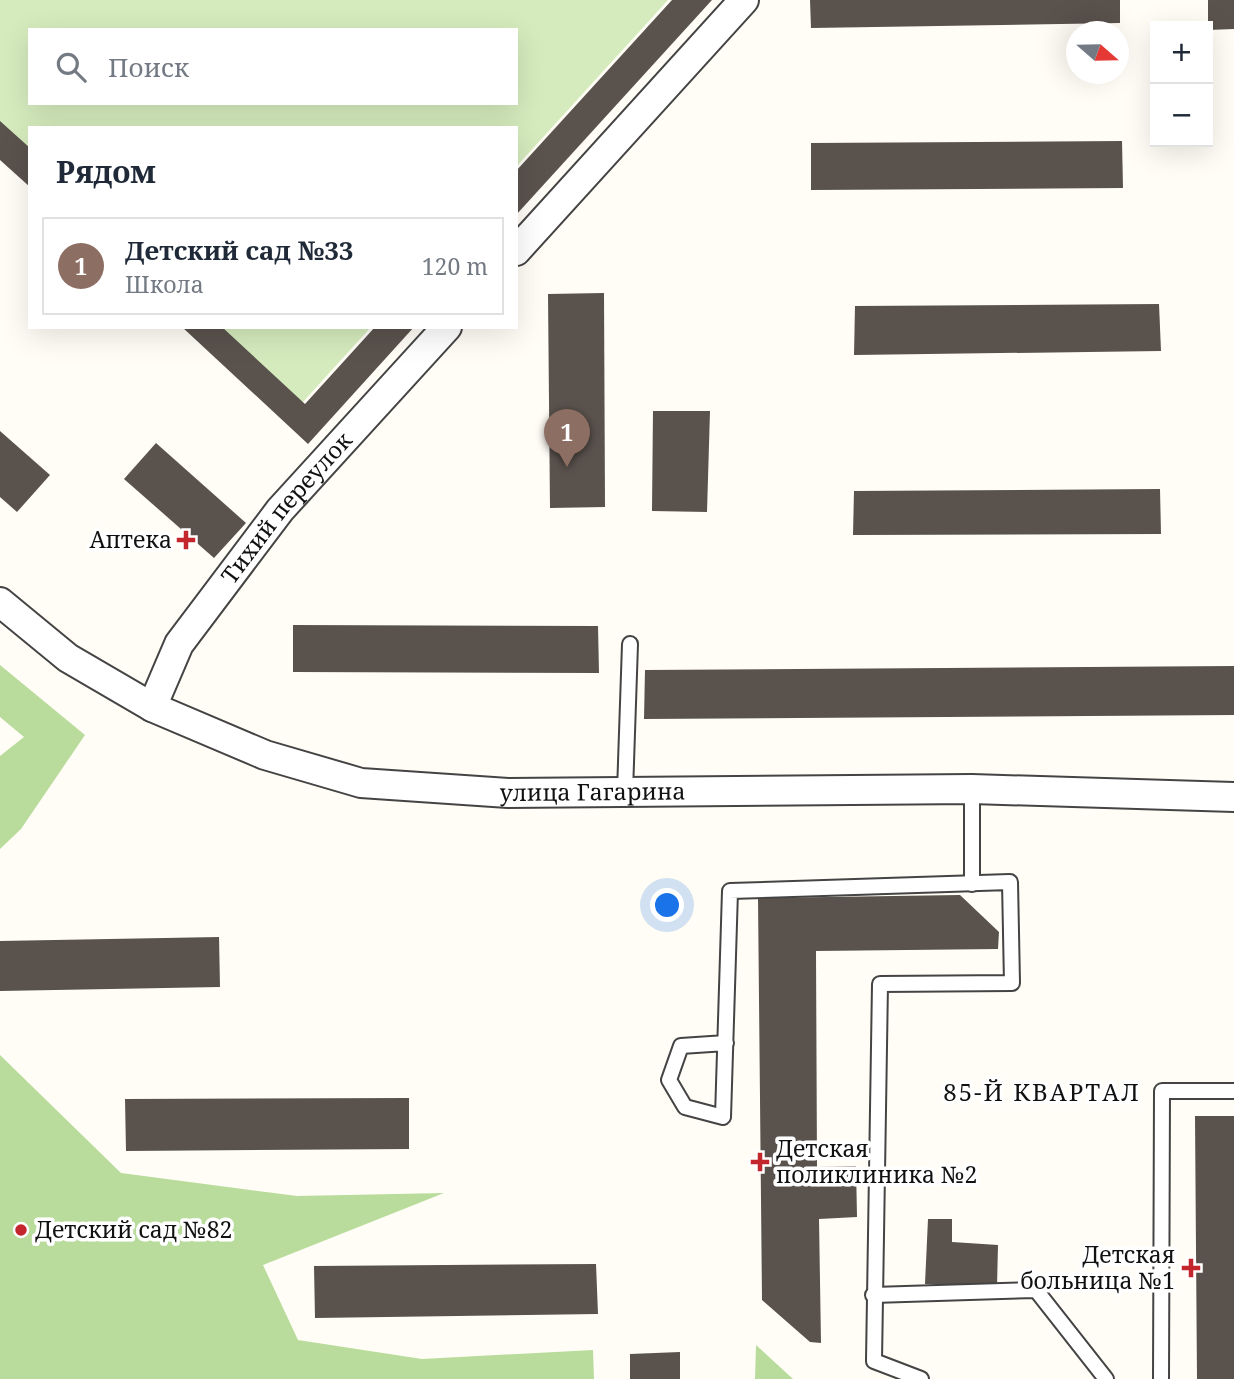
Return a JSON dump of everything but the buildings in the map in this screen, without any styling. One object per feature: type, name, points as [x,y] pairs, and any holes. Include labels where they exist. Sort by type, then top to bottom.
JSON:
[{"type":"street","points":[[518,249],[744,0]]},
{"type":"street","name":"Тихий переулок","points":[[152,707],[179,644],[280,510],[445,329]]},
{"type":"street","name":"улица Гагарина","points":[[0,602],[68,658],[152,707],[265,755],[361,783],[508,793],[972,789],[1234,797]]},
{"type":"lane","points":[[625,792],[630,644]]},
{"type":"lane","points":[[972,789],[972,884]]},
{"type":"lane","points":[[726,1043],[681,1046],[668,1080],[685,1107],[723,1117],[726,1043],[730,891],[1010,882],[1012,983],[880,984],[874,1361],[921,1379]]},
{"type":"lane","points":[[1161,1379],[1162,1091],[1234,1091]]},
{"type":"lane","points":[[873,1295],[1036,1290],[1106,1379]]},
{"type":"green space","points":[[0,0],[668,0],[518,165],[518,126],[28,126],[28,148],[0,122]]},
{"type":"green space","points":[[223,329],[369,329],[302,403]]},
{"type":"green space","points":[[0,665],[85,735],[21,829],[0,849],[0,756],[24,737],[0,717]]},
{"type":"green space","points":[[0,1055],[121,1173],[297,1196],[444,1193],[263,1265],[298,1340],[422,1359],[593,1350],[594,1379],[0,1379]]},
{"type":"green space","points":[[756,1345],[793,1379],[755,1379]]},
{"type":"place","name":"Детский сад №33","points":[[567,467]]},
{"type":"place","name":"Аптека","points":[[186,540]]},
{"type":"place","name":"Детская поликлиника №2","points":[[760,1162]]},
{"type":"place","name":"Детский сад №82","points":[[21,1230]]},
{"type":"place","name":"Детская больница №1","points":[[1191,1268]]},
{"type":"district","name":"85-Й КВАРТАЛ","points":[[1042,1093]]}]
